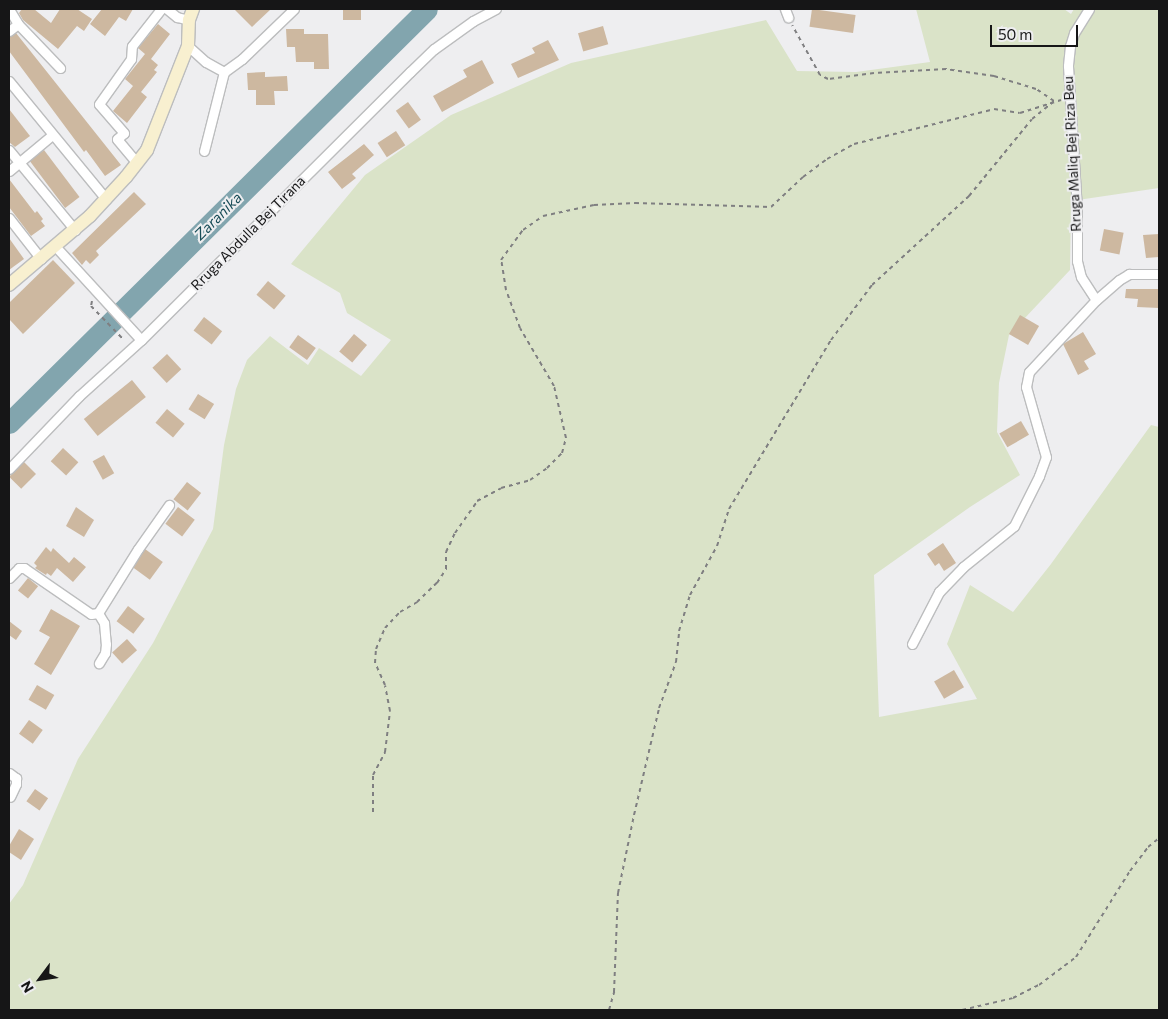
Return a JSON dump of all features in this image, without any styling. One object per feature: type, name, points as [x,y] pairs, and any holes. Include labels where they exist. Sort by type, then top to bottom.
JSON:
[{"type":"street","points":[[9,9],[18,24],[60,68]]},
{"type":"street","points":[[137,163],[117,139],[124,133],[99,104],[131,59],[132,46],[161,9]]},
{"type":"street","points":[[9,284],[75,230],[106,199],[147,150],[188,46],[191,14],[177,17],[167,9]]},
{"type":"street","points":[[204,151],[224,72],[242,59],[294,9]]},
{"type":"street","name":"Rruga Abdulla Bej Tirana","points":[[9,469],[79,396],[141,340],[434,49],[473,21],[496,9]]},
{"type":"street","name":"Rruga Maliq Bej Riza Beu","points":[[1089,9],[1074,33],[1070,46],[1070,99],[1077,208],[1076,262],[1080,277],[1096,300]]},
{"type":"street","points":[[9,31],[18,24]]},
{"type":"street","points":[[188,46],[206,62],[224,72]]},
{"type":"street","points":[[9,81],[106,199]]},
{"type":"street","points":[[9,170],[52,135]]},
{"type":"street","points":[[9,150],[75,230]]},
{"type":"street","points":[[9,218],[40,259]]},
{"type":"street","points":[[55,246],[94,291],[141,340]]},
{"type":"street","points":[[912,644],[939,592],[963,566],[1014,526],[1046,456],[1026,387],[1029,372],[1096,300],[1129,274],[1159,274]]},
{"type":"street","points":[[9,578],[19,568],[24,568],[91,614],[98,613],[138,549],[169,505]]},
{"type":"street","points":[[98,613],[104,623],[106,644],[105,654],[99,663]]},
{"type":"street","points":[[9,774],[16,778],[16,784],[10,798]]},
{"type":"path","points":[[787,13],[820,75],[828,79],[874,73],[946,69],[994,76],[1036,89],[1054,102]]},
{"type":"path","points":[[373,812],[373,775],[385,752],[390,711],[385,685],[375,663],[376,649],[385,628],[400,612],[417,602],[437,583],[446,569],[446,552],[455,533],[477,501],[501,488],[530,480],[547,468],[562,453],[566,438],[554,386],[520,328],[506,290],[501,260],[523,230],[543,216],[594,204],[635,203],[771,207],[809,172],[854,144],[994,109],[1020,113],[1070,99]]},
{"type":"path","points":[[609,1010],[614,992],[618,893],[659,708],[676,662],[679,631],[690,595],[717,546],[729,508],[831,340],[872,285],[969,196],[1032,119],[1054,102]]},
{"type":"path","points":[[91,306],[120,336]]},
{"type":"path","points":[[962,1010],[1013,998],[1040,985],[1076,957],[1130,871],[1148,847],[1159,838]]},
{"type":"green space","points":[[916,9],[1064,9],[1071,14],[1074,9],[1159,9],[1159,188],[1071,201],[1070,270],[1009,335],[999,383],[997,432],[1020,475],[970,507],[874,575],[879,717],[977,699],[947,644],[970,585],[1013,612],[1051,564],[1151,425],[1159,427],[1159,1010],[9,1010],[9,904],[23,885],[78,759],[153,643],[213,529],[224,445],[236,389],[247,360],[270,336],[308,365],[319,348],[361,376],[391,340],[347,313],[340,293],[291,264],[365,175],[451,115],[571,63],[766,20],[797,71],[856,72],[930,62]]},
{"type":"building","points":[[22,9],[34,9],[51,23],[60,9],[77,9],[92,19],[84,31],[77,26],[58,49],[23,20],[19,13]]},
{"type":"building","points":[[102,9],[133,9],[126,21],[119,17],[105,36],[90,24]]},
{"type":"building","points":[[234,9],[271,9],[252,27]]},
{"type":"building","points":[[343,9],[361,9],[361,20],[343,20]]},
{"type":"building","points":[[812,9],[856,15],[853,33],[809,27]]},
{"type":"building","points":[[158,24],[170,34],[151,59],[158,65],[154,70],[157,72],[141,92],[147,97],[127,123],[113,111],[133,86],[125,79],[145,54],[138,48]]},
{"type":"building","points":[[603,26],[608,44],[583,51],[578,33]]},
{"type":"building","points":[[286,29],[304,29],[304,34],[328,34],[329,69],[314,69],[314,62],[296,62],[295,47],[287,47]]},
{"type":"building","points":[[16,33],[121,165],[105,176],[86,150],[84,152],[9,51],[9,37]]},
{"type":"building","points":[[548,40],[559,60],[518,78],[511,64],[535,53],[532,48]]},
{"type":"building","points":[[482,60],[494,83],[442,112],[433,96],[467,77],[463,70]]},
{"type":"building","points":[[265,72],[265,77],[287,76],[288,91],[274,91],[275,105],[256,105],[256,90],[248,90],[247,73]]},
{"type":"building","points":[[408,102],[421,120],[409,129],[396,111]]},
{"type":"building","points":[[9,109],[30,136],[15,147],[9,142]]},
{"type":"building","points":[[396,131],[405,145],[387,157],[378,143]]},
{"type":"building","points":[[364,144],[374,155],[352,174],[356,178],[342,189],[328,172]]},
{"type":"building","points":[[44,150],[80,197],[65,208],[30,161]]},
{"type":"building","points":[[9,179],[35,213],[37,211],[43,219],[41,221],[45,226],[31,236],[9,207]]},
{"type":"building","points":[[134,192],[146,204],[96,251],[99,255],[90,264],[86,260],[82,265],[72,253]]},
{"type":"building","points":[[1104,229],[1124,233],[1119,254],[1100,251]]},
{"type":"building","points":[[1159,234],[1159,257],[1146,258],[1143,235]]},
{"type":"building","points":[[9,238],[24,259],[9,270]]},
{"type":"building","points":[[53,260],[75,283],[23,334],[9,319],[9,303]]},
{"type":"building","points":[[268,281],[286,296],[274,310],[256,295]]},
{"type":"building","points":[[1126,289],[1159,289],[1159,308],[1137,307],[1138,299],[1125,298]]},
{"type":"building","points":[[1020,315],[1039,326],[1028,345],[1009,334]]},
{"type":"building","points":[[204,317],[222,331],[212,345],[194,330]]},
{"type":"building","points":[[1083,332],[1096,354],[1084,361],[1089,369],[1078,375],[1063,344]]},
{"type":"building","points":[[354,334],[367,345],[352,363],[339,352]]},
{"type":"building","points":[[298,335],[316,348],[307,360],[289,347]]},
{"type":"building","points":[[167,354],[181,369],[167,383],[152,368]]},
{"type":"building","points":[[132,380],[146,397],[98,436],[84,419]]},
{"type":"building","points":[[198,394],[214,404],[205,419],[188,409]]},
{"type":"building","points":[[167,409],[185,424],[173,438],[155,423]]},
{"type":"building","points":[[1021,421],[1029,435],[1007,447],[999,434]]},
{"type":"building","points":[[63,448],[78,462],[66,475],[51,461]]},
{"type":"building","points":[[104,455],[114,473],[103,480],[93,461]]},
{"type":"building","points":[[24,462],[36,474],[21,489],[9,477]]},
{"type":"building","points":[[187,482],[201,493],[188,510],[173,499]]},
{"type":"building","points":[[76,507],[94,520],[84,537],[66,526]]},
{"type":"building","points":[[178,507],[195,520],[182,536],[165,524]]},
{"type":"building","points":[[943,543],[956,563],[944,571],[939,563],[935,566],[927,554]]},
{"type":"building","points":[[46,547],[51,552],[53,548],[69,563],[74,557],[86,567],[73,582],[57,568],[51,576],[47,573],[46,575],[35,568],[37,566],[34,563]]},
{"type":"building","points":[[145,549],[163,562],[150,580],[132,567]]},
{"type":"building","points":[[28,578],[38,586],[28,599],[18,590]]},
{"type":"building","points":[[128,606],[145,619],[133,634],[117,621]]},
{"type":"building","points":[[51,609],[80,626],[51,675],[34,664],[50,637],[39,631]]},
{"type":"building","points":[[9,621],[22,631],[16,640],[9,635]]},
{"type":"building","points":[[127,639],[137,650],[122,664],[112,652]]},
{"type":"building","points":[[954,670],[964,687],[944,699],[934,682]]},
{"type":"building","points":[[37,685],[54,695],[46,710],[28,700]]},
{"type":"building","points":[[29,720],[43,730],[33,744],[19,734]]},
{"type":"building","points":[[35,789],[48,798],[40,810],[26,801]]},
{"type":"building","points":[[19,829],[34,839],[21,860],[9,852],[9,846]]},
{"type":"waterway","name":"Zaranika","points":[[9,423],[427,9]]}]
